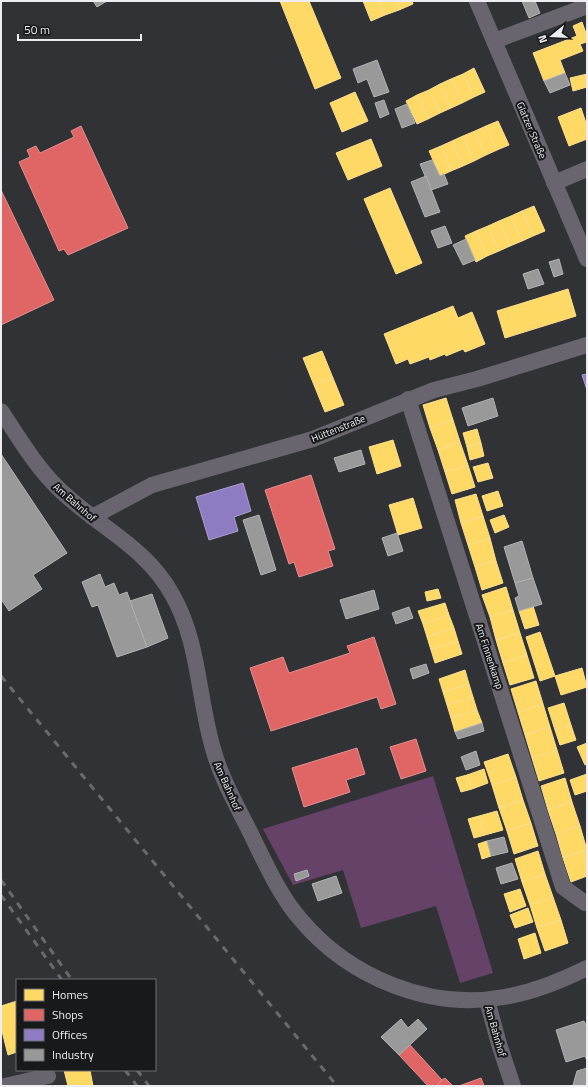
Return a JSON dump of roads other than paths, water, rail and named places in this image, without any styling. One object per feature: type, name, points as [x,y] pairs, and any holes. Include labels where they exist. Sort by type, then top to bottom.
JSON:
[{"type":"street","name":"Glatzer Straße","points":[[476,1],[587,259]]},
{"type":"street","points":[[494,41],[587,6]]},
{"type":"street","points":[[554,184],[587,170]]},
{"type":"street","name":"Hüttenstraße","points":[[92,517],[152,485],[313,439],[408,399],[434,390],[477,379],[587,345]]},
{"type":"street","name":"Am Finnenkamp","points":[[408,399],[563,887],[585,903]]},
{"type":"street","name":"Am Bahnhof","points":[[1,411],[31,457],[59,489],[92,517],[134,548],[157,570],[174,597],[187,629],[193,650],[206,725],[224,780],[277,885],[300,920],[324,945],[353,966],[374,978],[402,988],[430,995],[455,999],[487,1000],[499,1044],[513,1086]]},
{"type":"street","points":[[487,1000],[540,989],[587,968]]},
{"type":"street","points":[[5,1086],[48,1076]]},
{"type":"railway","points":[[1,676],[337,1086]]},
{"type":"railway","points":[[1,880],[71,979]]},
{"type":"railway","points":[[1,895],[61,979]]},
{"type":"railway","points":[[126,1071],[137,1086]]},
{"type":"railway","points":[[138,1071],[149,1086]]}]
